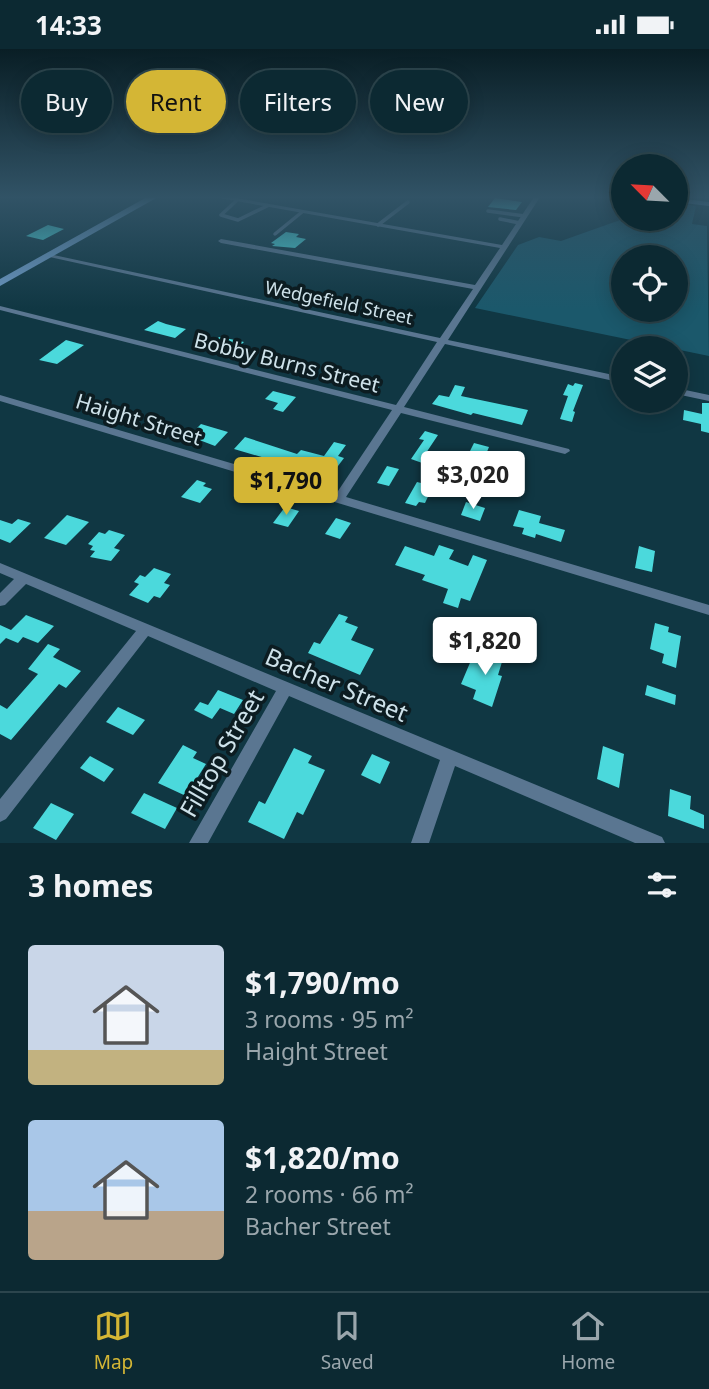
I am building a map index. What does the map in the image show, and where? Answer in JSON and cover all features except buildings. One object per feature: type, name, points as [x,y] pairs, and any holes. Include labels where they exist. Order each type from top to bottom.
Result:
[{"type":"street","points":[[0,283],[88,234]]},
{"type":"street","points":[[429,234],[504,247]]},
{"type":"street","points":[[339,499],[513,234]]},
{"type":"street","points":[[221,241],[478,288]]},
{"type":"street","name":"Wedgefield Street","points":[[49,256],[611,377]]},
{"type":"street","name":"Bobby Burns Street","points":[[0,308],[565,451]]},
{"type":"street","points":[[688,394],[709,398]]},
{"type":"street","name":"Haight Street","points":[[0,398],[709,610]]},
{"type":"street","name":"Bacher Street","points":[[0,568],[649,842]]},
{"type":"street","points":[[0,601],[24,578]]},
{"type":"street","points":[[0,813],[146,629]]},
{"type":"street","name":"Filltop Street","points":[[198,843],[286,688]]},
{"type":"street","points":[[420,843],[450,756]]},
{"type":"shaded area","points":[[581,234],[707,234],[709,356],[688,352],[688,336],[612,336],[475,308],[518,245],[539,237],[561,241]]}]
